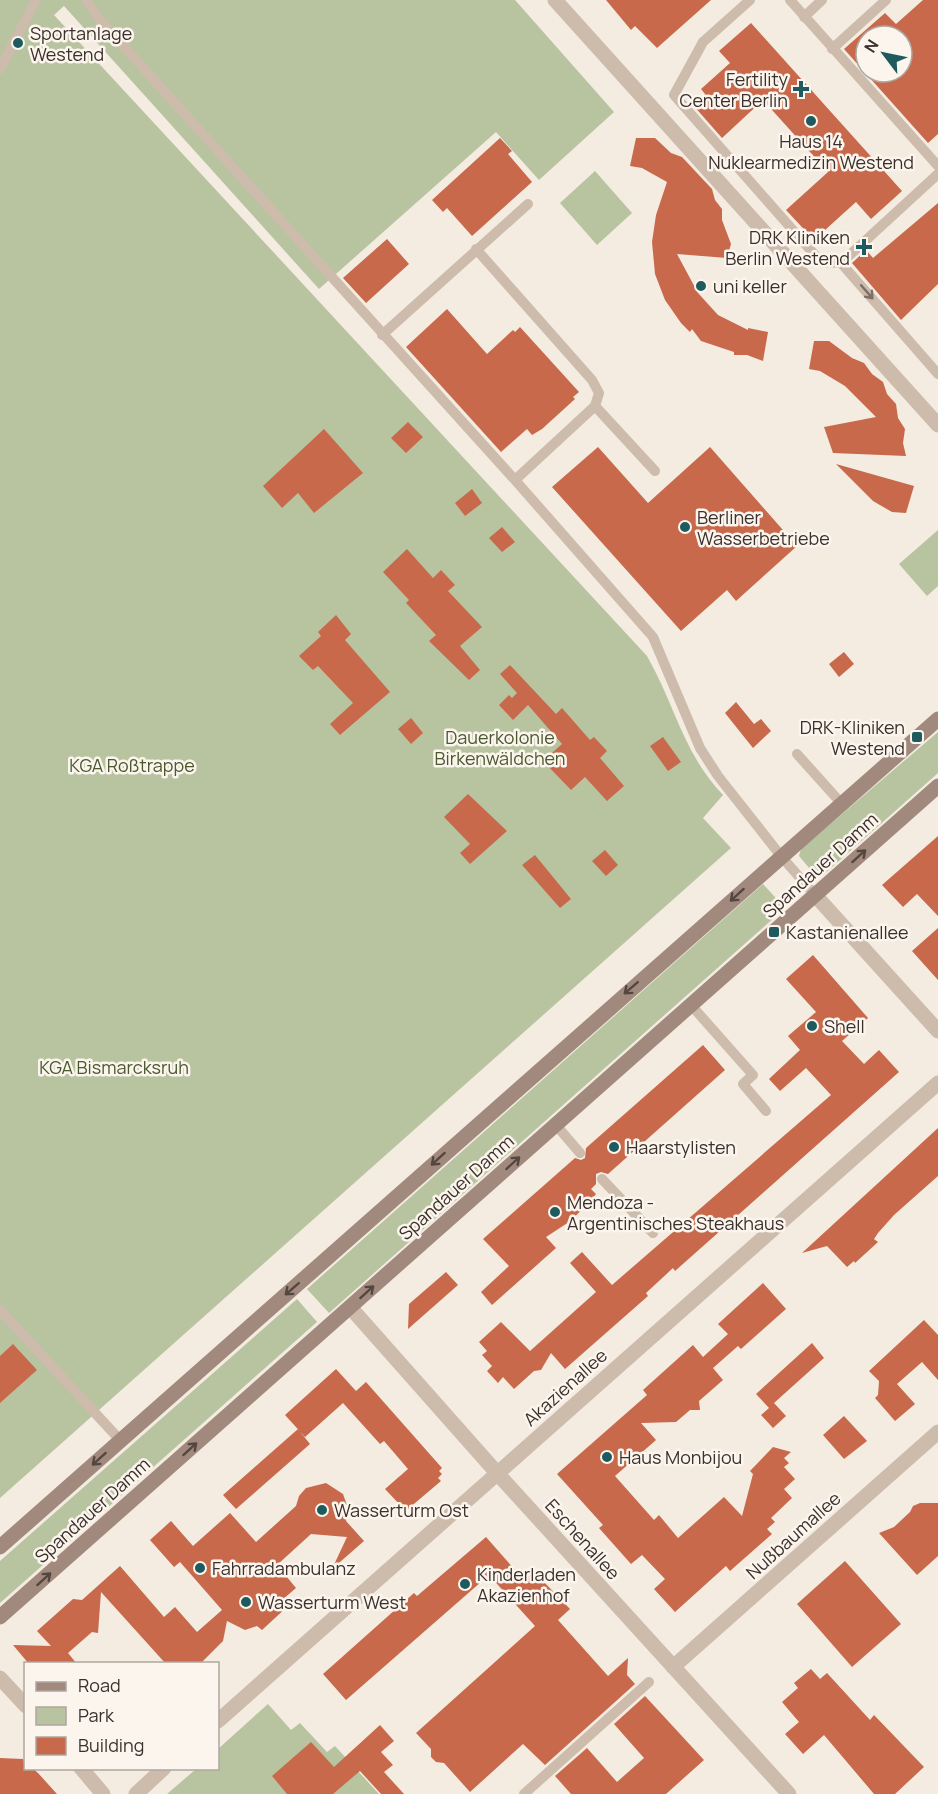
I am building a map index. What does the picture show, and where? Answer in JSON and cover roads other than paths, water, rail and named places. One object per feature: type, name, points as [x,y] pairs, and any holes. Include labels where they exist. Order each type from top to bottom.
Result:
[{"type":"main road","name":"Spandauer Damm","points":[[0,1547],[938,719]]},
{"type":"main road","name":"Spandauer Damm","points":[[0,1617],[938,786]]},
{"type":"street","points":[[555,0],[938,425]]},
{"type":"street","points":[[815,895],[938,1031]]},
{"type":"street","name":"Akazienallee","points":[[219,1720],[938,1083]]},
{"type":"street","name":"Eschenallee","points":[[350,1307],[497,1473],[789,1794]]},
{"type":"street","name":"Nußbaumallee","points":[[673,1667],[938,1432]]},
{"type":"street","points":[[0,1678],[24,1704]]},
{"type":"street","points":[[83,1770],[104,1794]]},
{"type":"street","points":[[136,1794],[162,1770]]},
{"type":"lane","points":[[0,69],[36,0]]},
{"type":"lane","points":[[86,0],[100,20],[515,480],[653,637],[700,748],[718,776],[815,895]]},
{"type":"lane","points":[[750,0],[703,42],[674,95],[821,262],[841,263],[938,174]]},
{"type":"lane","points":[[790,0],[832,50],[938,166]]},
{"type":"lane","points":[[804,17],[822,0]]},
{"type":"lane","points":[[832,50],[886,0]]},
{"type":"lane","points":[[382,335],[528,204]]},
{"type":"lane","points":[[476,249],[592,380],[599,393],[595,406],[515,480]]},
{"type":"lane","points":[[841,263],[938,374]]},
{"type":"lane","points":[[595,406],[655,471]]},
{"type":"lane","points":[[797,754],[841,803]]},
{"type":"lane","points":[[691,1005],[753,1074],[743,1084],[766,1111]]},
{"type":"lane","points":[[556,1125],[580,1153]]},
{"type":"lane","points":[[602,1179],[653,1233]]},
{"type":"lane","points":[[0,1310],[120,1440]]},
{"type":"lane","points":[[524,1794],[648,1682]]},
{"type":"place","name":"Sportanlage Westend","points":[[18,43]]},
{"type":"place","name":"Fertility Center Berlin","points":[[801,89]]},
{"type":"place","name":"Haus 14 Nuklearmedizin Westend","points":[[811,121]]},
{"type":"place","name":"DRK Kliniken Berlin Westend","points":[[864,247]]},
{"type":"place","name":"uni keller","points":[[701,286]]},
{"type":"place","name":"Berliner Wasserbetriebe","points":[[685,527]]},
{"type":"place","name":"DRK-Kliniken Westend","points":[[917,737]]},
{"type":"place","name":"Kastanienallee","points":[[774,932]]},
{"type":"place","name":"Shell","points":[[812,1026]]},
{"type":"place","name":"Haarstylisten","points":[[614,1147]]},
{"type":"place","name":"Mendoza - Argentinisches Steakhaus","points":[[555,1212]]},
{"type":"place","name":"Haus Monbijou","points":[[607,1457]]},
{"type":"place","name":"Wasserturm Ost","points":[[322,1510]]},
{"type":"place","name":"Fahrradambulanz","points":[[200,1568]]},
{"type":"place","name":"Kinderladen Akazienhof","points":[[465,1584]]},
{"type":"place","name":"Wasserturm West","points":[[246,1602]]},
{"type":"park label","name":"Dauerkolonie Birkenwäldchen","points":[[500,747]]},
{"type":"park label","name":"KGA Roßtrappe","points":[[132,765]]},
{"type":"park label","name":"KGA Bismarcksruh","points":[[114,1067]]}]
